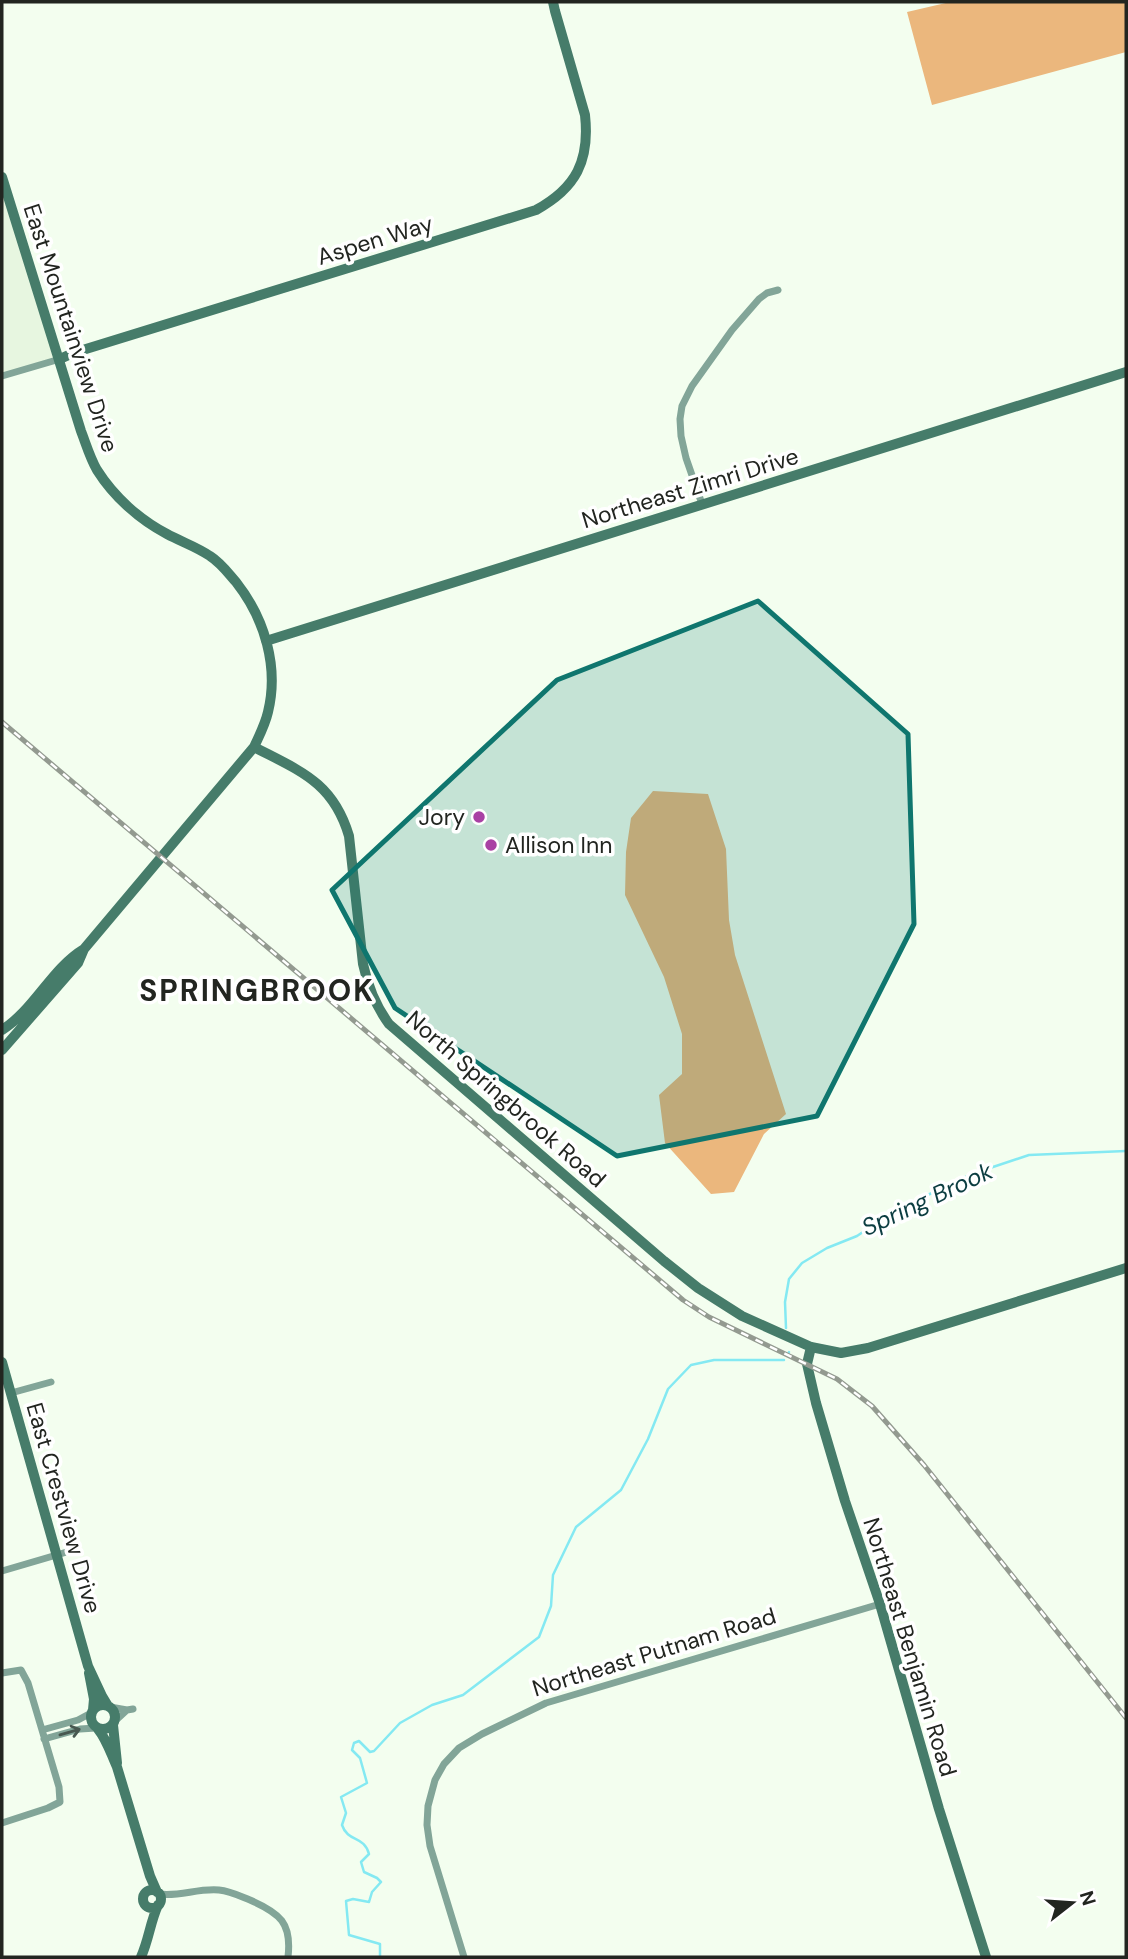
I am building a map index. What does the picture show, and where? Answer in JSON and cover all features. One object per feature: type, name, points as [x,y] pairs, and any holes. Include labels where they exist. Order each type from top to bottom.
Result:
[{"type":"street","name":"Aspen Way","points":[[2,376],[536,210],[552,201],[565,189],[581,166],[586,151],[587,133],[585,115],[553,2]]},
{"type":"street","name":"East Mountainview Drive","points":[[2,177],[89,453],[103,478],[126,505],[140,516],[168,535],[211,556],[224,567],[253,606],[270,656],[271,693],[268,713],[254,747]]},
{"type":"street","points":[[702,504],[681,436],[682,406],[692,386],[732,330],[759,299],[778,290]]},
{"type":"street","name":"Northeast Zimri Drive","points":[[266,640],[1126,372]]},
{"type":"street","points":[[2,1030],[24,1013],[72,957],[84,949],[254,747]]},
{"type":"street","name":"North Springbrook Road","points":[[254,747],[318,783],[343,818],[349,836],[366,980],[374,1002],[389,1024],[664,1262],[742,1316],[811,1347],[841,1353],[868,1348],[1126,1268]]},
{"type":"street","points":[[2,1050],[78,963],[84,949]]},
{"type":"street","name":"Northeast Benjamin Road","points":[[811,1347],[807,1364],[816,1403],[845,1501],[880,1604],[939,1809],[986,1957]]},
{"type":"street","name":"East Crestview Drive","points":[[2,1362],[88,1666],[94,1699],[92,1712]]},
{"type":"street","points":[[11,1393],[51,1382]]},
{"type":"street","points":[[2,1571],[77,1549]]},
{"type":"street","name":"Northeast Putnam Road","points":[[464,1957],[430,1846],[427,1825],[428,1806],[435,1780],[444,1763],[459,1748],[546,1703],[880,1604]]},
{"type":"street","name":"East Crestview Drive","points":[[88,1666],[109,1707]]},
{"type":"street","points":[[2,1673],[21,1670],[28,1683],[59,1787],[60,1802],[2,1823]]},
{"type":"street","points":[[42,1730],[85,1717],[99,1705],[130,1710],[106,1729],[80,1729],[44,1740]]},
{"type":"street","points":[[109,1707],[115,1714],[117,1767]]},
{"type":"street","points":[[92,1712],[91,1721],[105,1738],[117,1767],[156,1897],[141,1957]]},
{"type":"street","points":[[150,1922],[143,1899],[219,1890],[232,1892],[269,1908],[278,1915],[285,1924],[288,1957]]},
{"type":"highlighted area","points":[[758,601],[908,734],[914,924],[817,1116],[617,1156],[395,1008],[332,890],[557,680]]},
{"type":"shaded area","points":[[950,2],[1126,2],[1126,52],[932,105],[907,12]]},
{"type":"shaded area","points":[[2,172],[60,359],[2,377]]},
{"type":"shaded area","points":[[653,791],[708,794],[726,849],[729,920],[735,955],[786,1114],[764,1134],[734,1192],[711,1194],[665,1143],[659,1095],[682,1074],[682,1034],[664,977],[625,895],[626,852],[631,818]]},
{"type":"waterway","name":"Spring Brook","points":[[786,1328],[785,1302],[789,1279],[802,1263],[827,1248],[857,1236],[894,1211],[972,1174],[1029,1155],[1126,1151]]},
{"type":"waterway","name":"Spring Brook","points":[[380,1957],[380,1944],[349,1935],[346,1901],[353,1899],[369,1902],[372,1892],[381,1882],[364,1872],[361,1862],[369,1854],[367,1848],[348,1834],[342,1825],[346,1813],[341,1797],[367,1783],[360,1758],[352,1750],[354,1743],[359,1741],[370,1752],[374,1751],[400,1723],[432,1705],[463,1695],[539,1637],[551,1606],[553,1575],[576,1527],[621,1490],[648,1439],[668,1389],[691,1365],[714,1360],[784,1360]]},
{"type":"railway","points":[[2,722],[683,1300],[709,1317],[837,1379],[872,1406],[924,1465],[1126,1718]]},
{"type":"place","name":"Jory","points":[[479,817]]},
{"type":"place","name":"Allison Inn","points":[[491,845]]},
{"type":"district","name":"SPRINGBROOK","points":[[257,990]]}]
